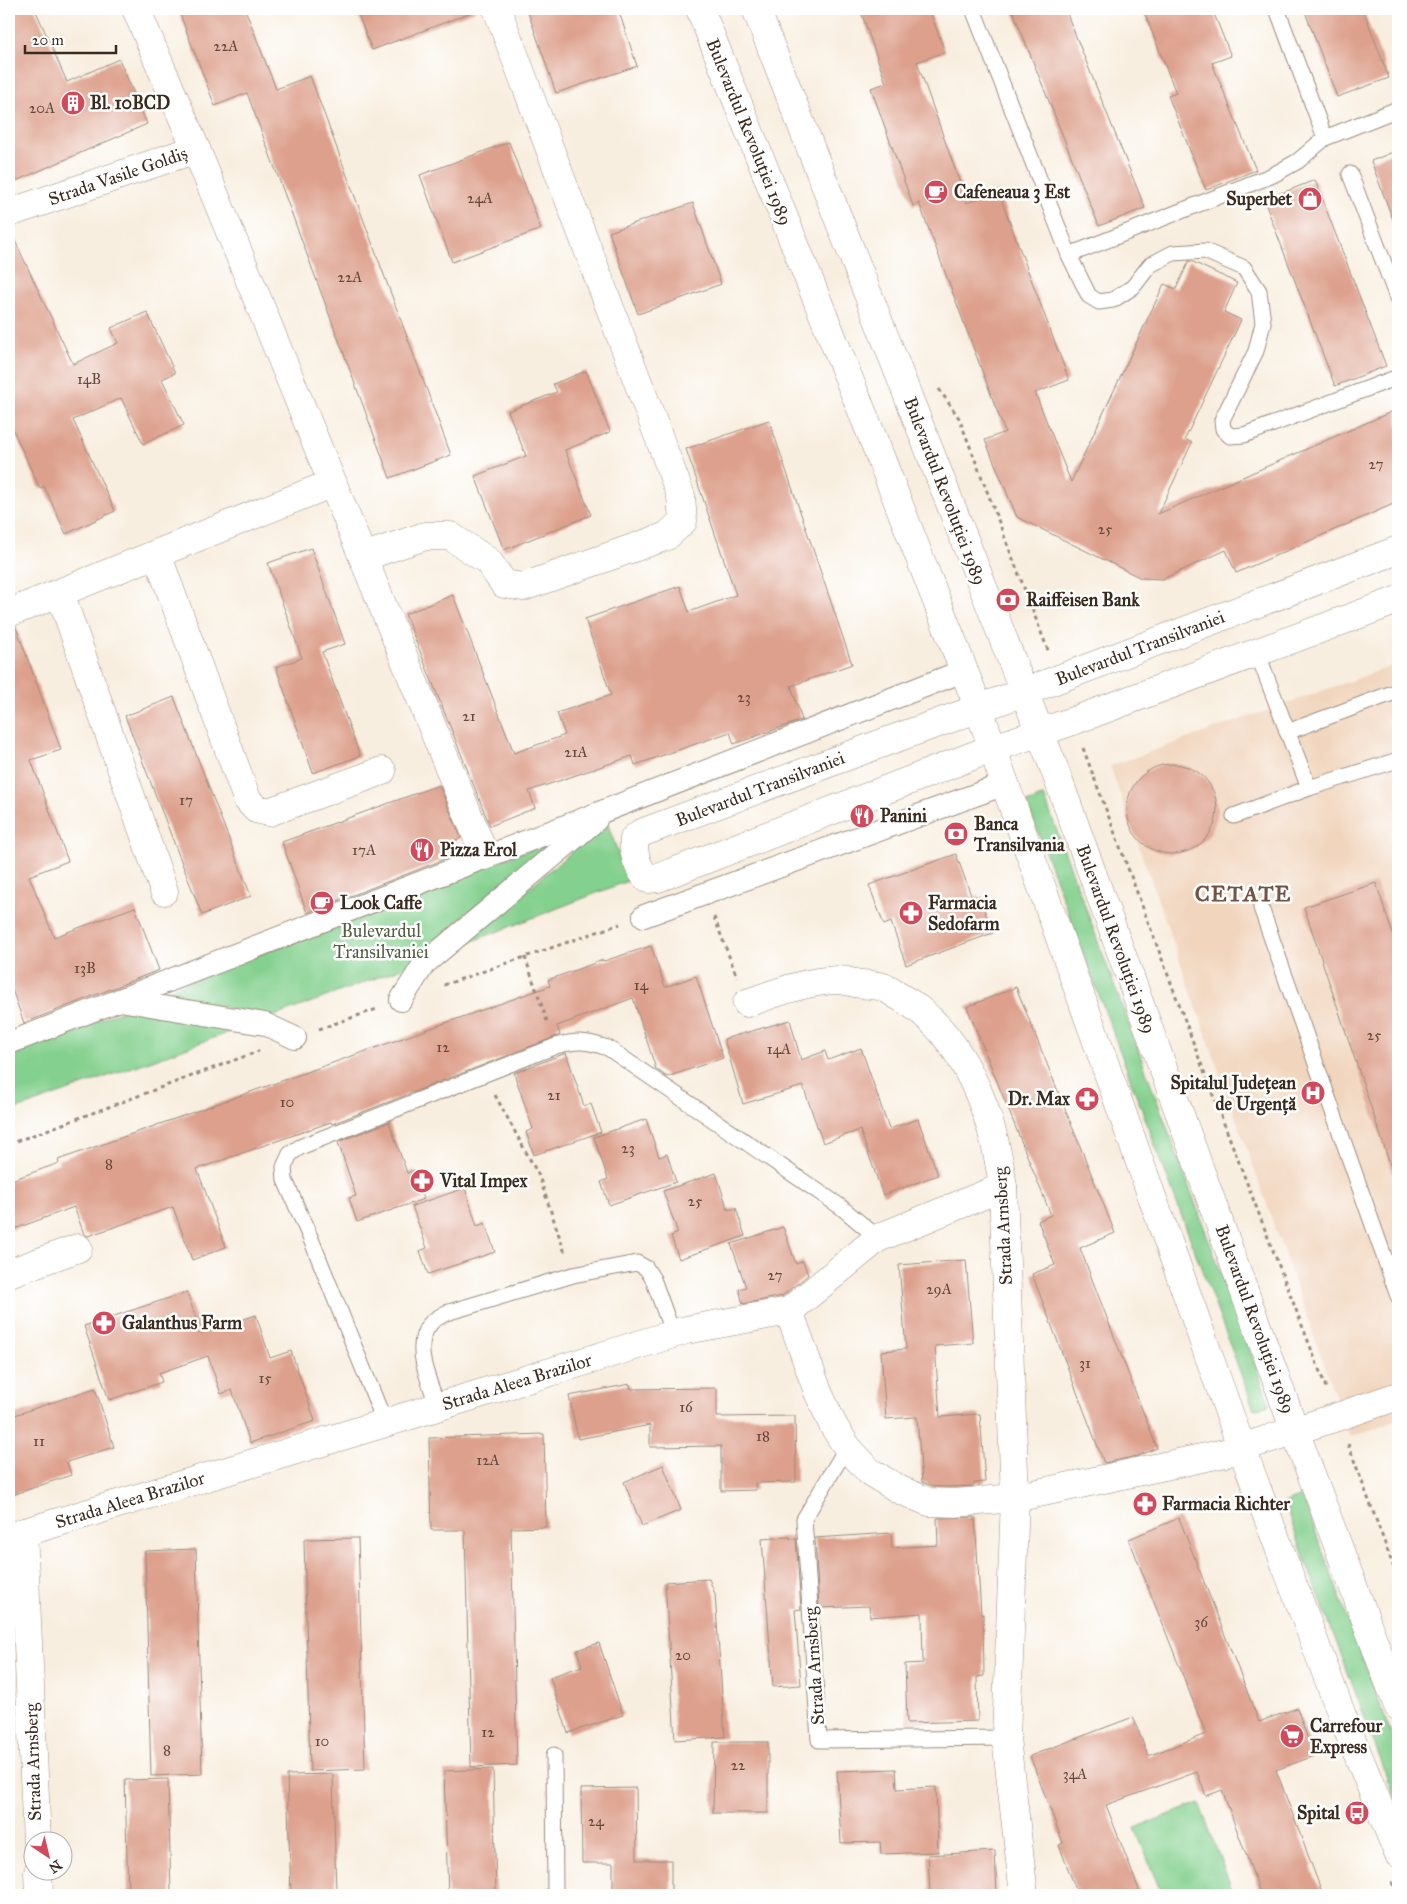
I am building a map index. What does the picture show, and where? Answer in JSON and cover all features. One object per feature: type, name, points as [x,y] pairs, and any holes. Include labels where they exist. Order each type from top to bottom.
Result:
[{"type":"street","name":"Strada Vasile Goldiș","points":[[9,213],[196,149],[136,9]]},
{"type":"street","points":[[363,557],[425,536],[450,536],[488,561],[504,584],[524,587],[667,536],[683,521],[681,496],[497,9]]},
{"type":"street","name":"Bulevardul Revoluției 1989","points":[[700,9],[878,451],[979,709],[1242,1449],[1343,1718],[1398,1853]]},
{"type":"street","name":"Bulevardul Revoluției 1989","points":[[756,9],[1040,732],[1398,1706]]},
{"type":"street","points":[[196,149],[486,856]]},
{"type":"street","points":[[9,613],[333,483]]},
{"type":"street","name":"Bulevardul Transilvaniei","points":[[1398,550],[979,709],[888,740],[641,833],[634,839],[633,850],[642,873],[648,879],[658,878],[993,749],[1398,600]]},
{"type":"street","points":[[157,554],[246,799],[256,809],[269,812],[382,771]]},
{"type":"street","points":[[60,593],[164,891]]},
{"type":"street","name":"Bulevardul Transilvaniei","points":[[9,1043],[610,807],[963,671]]},
{"type":"street","points":[[644,916],[705,892],[1006,785]]},
{"type":"street","name":"Bulevardul Transilvaniei","points":[[401,1000],[424,964],[610,807]]},
{"type":"street","name":"Strada Arnsberg","points":[[746,1003],[796,986],[839,980],[883,987],[913,1004],[938,1026],[955,1047],[975,1086],[999,1159],[1003,1187],[1015,1498],[1006,1738],[1024,1895]]},
{"type":"street","points":[[119,1000],[265,1024],[295,1038]]},
{"type":"street","name":"Strada Aleea Brazilor","points":[[16,1534],[686,1330],[789,1311],[878,1238],[1003,1187]]},
{"type":"street","points":[[9,1273],[78,1248]]},
{"type":"street","points":[[789,1311],[818,1392],[833,1425],[847,1447],[870,1472],[900,1490],[929,1502],[955,1503],[1015,1498],[1242,1449],[1398,1396]]},
{"type":"street","name":"Strada Arnsberg","points":[[16,1534],[35,1832]]},
{"type":"street","points":[[38,1882],[39,1895]]},
{"type":"lane","points":[[973,9],[1069,255],[1089,296],[1099,302],[1114,300],[1133,287],[1150,265],[1173,253],[1205,251],[1225,258],[1244,268],[1259,291],[1263,323],[1256,351],[1222,420],[1223,429],[1230,436],[1244,435],[1398,378]]},
{"type":"lane","points":[[1277,9],[1325,138]]},
{"type":"lane","points":[[1069,255],[1273,175],[1298,161],[1325,138],[1398,109]]},
{"type":"lane","points":[[1350,174],[1398,300]]},
{"type":"lane","points":[[1257,652],[1309,788]]},
{"type":"lane","points":[[1287,732],[1398,691]]},
{"type":"lane","points":[[1234,816],[1309,788],[1398,760]]},
{"type":"lane","points":[[1261,908],[1398,1296]]},
{"type":"lane","points":[[385,1423],[313,1244],[285,1180],[284,1167],[290,1154],[300,1147],[556,1046],[574,1041],[586,1041],[608,1048],[841,1207],[878,1238]]},
{"type":"lane","points":[[438,1407],[422,1356],[422,1336],[431,1322],[446,1313],[572,1275],[637,1263],[646,1268],[653,1279],[673,1334]]},
{"type":"lane","name":"Strada Arnsberg","points":[[847,1447],[804,1519],[819,1740],[1006,1738]]},
{"type":"lane","points":[[554,1755],[555,1895]]},
{"type":"path","points":[[705,892],[746,1003]]},
{"type":"path","points":[[556,1046],[525,957],[644,916]]},
{"type":"path","points":[[484,1075],[539,1176],[572,1275]]},
{"type":"shaded area","name":"Spitalul Județean de Urgență","points":[[1398,664],[1398,1420],[1350,1437],[1110,766]]},
{"type":"green space","points":[[1044,796],[1270,1405],[1254,1409],[1027,803]]},
{"type":"green space","name":"Bulevardul Transilvaniei","points":[[607,822],[628,881],[460,946]]},
{"type":"green space","name":"Bulevardul Transilvaniei","points":[[554,840],[403,968],[272,1017],[157,994]]},
{"type":"green space","points":[[126,1009],[238,1029],[9,1112],[9,1056],[12,1053]]},
{"type":"green space","points":[[1302,1496],[1398,1752],[1398,1806],[1284,1503]]},
{"type":"green space","points":[[1199,1803],[1234,1895],[1162,1895],[1135,1828]]},
{"type":"building","name":"Bl. 10BCD","points":[[9,9],[35,9],[67,82],[119,59],[147,124],[9,184]]},
{"type":"building","points":[[178,9],[245,9],[276,89],[310,76],[451,455],[390,478],[247,93],[215,106]]},
{"type":"building","points":[[356,9],[475,9],[475,11],[372,50]]},
{"type":"building","points":[[527,9],[618,9],[637,66],[556,93]]},
{"type":"building","points":[[860,9],[929,9],[945,52],[917,62],[967,203],[998,191],[1069,380],[1035,393],[1071,482],[1164,284],[1176,289],[1189,261],[1191,261],[1237,283],[1224,312],[1241,320],[1185,439],[1192,443],[1158,514],[1398,409],[1398,502],[1236,573],[1226,550],[1163,579],[1141,578],[1017,517],[985,440],[1005,432],[919,203],[913,206],[871,88],[886,83]]},
{"type":"building","points":[[1012,9],[1065,9],[1145,208],[1099,226]]},
{"type":"building","points":[[1143,9],[1212,9],[1231,56],[1212,63],[1256,170],[1206,190],[1168,96],[1176,93]]},
{"type":"building","points":[[1304,9],[1363,9],[1389,78],[1337,97]]},
{"type":"building","points":[[509,142],[541,229],[452,262],[420,175]]},
{"type":"building","points":[[1398,150],[1398,227],[1396,228],[1371,161]]},
{"type":"building","points":[[1315,180],[1386,366],[1335,386],[1264,200]]},
{"type":"building","points":[[693,203],[721,284],[638,314],[609,232]]},
{"type":"building","points":[[9,228],[73,364],[118,343],[111,328],[147,312],[175,373],[162,379],[184,425],[143,444],[121,398],[73,420],[115,511],[66,534],[44,486],[40,489],[9,421]]},
{"type":"building","points":[[586,371],[610,432],[565,450],[591,515],[504,550],[475,476],[526,456],[508,411],[557,392],[553,384]]},
{"type":"building","points":[[769,420],[852,664],[791,686],[802,720],[734,744],[730,732],[635,765],[632,756],[529,791],[535,808],[490,826],[405,614],[453,595],[514,753],[565,735],[557,713],[611,695],[585,619],[680,586],[689,612],[736,595],[686,449]]},
{"type":"building","points":[[311,548],[345,644],[322,652],[360,756],[313,773],[276,667],[302,658],[268,563]]},
{"type":"building","points":[[16,627],[61,750],[31,760],[68,861],[29,876],[54,937],[135,907],[159,970],[24,1023],[9,981],[9,628]]},
{"type":"building","points":[[174,697],[251,896],[202,915],[125,716]]},
{"type":"building","points":[[1172,764],[1189,768],[1204,777],[1213,792],[1217,809],[1213,826],[1204,841],[1189,850],[1172,854],[1155,850],[1140,841],[1131,826],[1127,809],[1131,792],[1140,777],[1155,768]]},
{"type":"building","points":[[439,785],[461,838],[453,841],[458,854],[307,913],[282,842]]},
{"type":"building","points":[[956,854],[972,898],[979,896],[993,933],[906,965],[891,922],[884,925],[869,885]]},
{"type":"building","points":[[1376,883],[1398,950],[1398,1175],[1394,1176],[1304,907]]},
{"type":"building","points":[[651,946],[665,987],[696,976],[723,1058],[667,1077],[656,1069],[633,998],[557,1026],[560,1035],[332,1124],[331,1122],[197,1169],[226,1247],[192,1260],[173,1207],[88,1236],[84,1234],[74,1207],[9,1231],[9,1181],[59,1163],[58,1160],[550,986],[548,980],[603,960]]},
{"type":"building","points":[[1016,987],[1115,1233],[1080,1248],[1157,1448],[1138,1456],[1104,1463],[1032,1274],[1055,1265],[1038,1221],[1051,1215],[967,1007]]},
{"type":"building","points":[[790,1020],[801,1060],[825,1051],[828,1060],[861,1048],[889,1129],[918,1119],[938,1175],[883,1195],[860,1130],[823,1143],[803,1086],[743,1104],[724,1039]]},
{"type":"building","points":[[566,1053],[584,1106],[591,1104],[601,1132],[534,1155],[526,1132],[533,1129],[514,1073]]},
{"type":"building","points":[[646,1119],[659,1157],[667,1154],[676,1182],[609,1205],[601,1182],[608,1179],[594,1137]]},
{"type":"building","points":[[389,1122],[407,1173],[414,1170],[424,1199],[357,1222],[349,1198],[356,1196],[338,1142]]},
{"type":"building","points":[[716,1173],[728,1210],[736,1208],[745,1236],[679,1259],[671,1236],[678,1233],[663,1191]]},
{"type":"building","points":[[465,1188],[477,1226],[485,1223],[495,1252],[428,1274],[420,1251],[427,1248],[412,1206]]},
{"type":"building","points":[[783,1227],[796,1264],[803,1261],[808,1275],[782,1296],[743,1304],[739,1289],[746,1287],[731,1244]]},
{"type":"building","points":[[966,1260],[973,1343],[935,1346],[940,1417],[980,1414],[985,1482],[974,1483],[974,1486],[936,1487],[922,1482],[917,1417],[886,1419],[881,1351],[906,1349],[899,1265]]},
{"type":"building","points":[[187,1292],[201,1333],[256,1315],[270,1358],[291,1351],[315,1421],[250,1443],[232,1390],[221,1394],[208,1356],[159,1373],[162,1382],[109,1400],[84,1326]]},
{"type":"building","points":[[630,1384],[631,1389],[717,1388],[717,1417],[795,1416],[796,1482],[755,1483],[756,1490],[721,1491],[721,1446],[650,1447],[650,1425],[578,1439],[569,1396]]},
{"type":"building","points":[[95,1388],[114,1447],[67,1462],[71,1475],[9,1496],[9,1417]]},
{"type":"building","points":[[544,1434],[546,1527],[511,1528],[517,1765],[471,1767],[465,1530],[431,1530],[429,1438]]},
{"type":"building","points":[[663,1465],[681,1510],[642,1526],[624,1482]]},
{"type":"building","points":[[975,1517],[981,1615],[983,1614],[984,1676],[977,1677],[978,1721],[907,1723],[905,1664],[923,1663],[922,1613],[870,1617],[869,1606],[819,1608],[815,1538],[891,1533],[892,1548],[938,1545],[937,1518]]},
{"type":"building","points":[[1179,1518],[1259,1722],[1297,1708],[1314,1756],[1276,1770],[1323,1895],[1261,1895],[1222,1790],[1206,1796],[1197,1772],[1106,1805],[1141,1895],[1078,1895],[1059,1845],[1063,1843],[1030,1756],[1133,1717],[1148,1756],[1206,1734],[1129,1539]]},
{"type":"building","points":[[790,1537],[790,1539],[796,1539],[801,1609],[795,1610],[801,1685],[773,1687],[762,1539]]},
{"type":"building","points":[[358,1538],[365,1769],[310,1771],[304,1539]]},
{"type":"building","points":[[196,1549],[202,1774],[151,1776],[145,1551]]},
{"type":"building","points":[[709,1579],[715,1594],[725,1737],[675,1740],[665,1582]]},
{"type":"building","points":[[599,1643],[623,1715],[568,1733],[550,1677],[582,1666],[577,1650]]},
{"type":"building","points":[[714,1742],[768,1742],[768,1813],[713,1813]]},
{"type":"building","points":[[493,1769],[496,1895],[448,1895],[444,1771]]},
{"type":"building","points":[[896,1769],[897,1789],[936,1787],[938,1852],[881,1854],[880,1842],[841,1843],[837,1771]]},
{"type":"building","points":[[333,1774],[336,1895],[291,1895],[287,1775]]},
{"type":"building","points":[[168,1779],[171,1895],[128,1895],[125,1780]]},
{"type":"building","points":[[636,1788],[637,1860],[671,1860],[671,1895],[613,1895],[613,1863],[582,1863],[581,1789]]},
{"type":"building","points":[[995,1851],[997,1895],[930,1895],[928,1855]]},
{"type":"place","name":"Bl. 10BCD","points":[[73,103]]},
{"type":"place","name":"Cafeneaua 3 Est","points":[[936,192]]},
{"type":"place","name":"Superbet","points":[[1310,199]]},
{"type":"place","name":"Raiffeisen Bank","points":[[1008,600]]},
{"type":"place","name":"Panini","points":[[862,816]]},
{"type":"place","name":"Banca Transilvania","points":[[956,834]]},
{"type":"place","name":"Pizza Erol","points":[[422,850]]},
{"type":"place","name":"Look Caffe","points":[[322,903]]},
{"type":"place","name":"Farmacia Sedofarm","points":[[911,913]]},
{"type":"place","name":"Spitalul Județean de Urgență","points":[[1313,1093]]},
{"type":"place","name":"Dr. Max","points":[[1087,1099]]},
{"type":"place","name":"Vital Impex","points":[[422,1181]]},
{"type":"place","name":"Galanthus Farm","points":[[104,1323]]},
{"type":"place","name":"Farmacia Richter","points":[[1145,1504]]},
{"type":"place","name":"Carrefour Express","points":[[1292,1736]]},
{"type":"place","name":"Spital","points":[[1357,1813]]},
{"type":"district","name":"CETATE","points":[[1243,893]]}]
